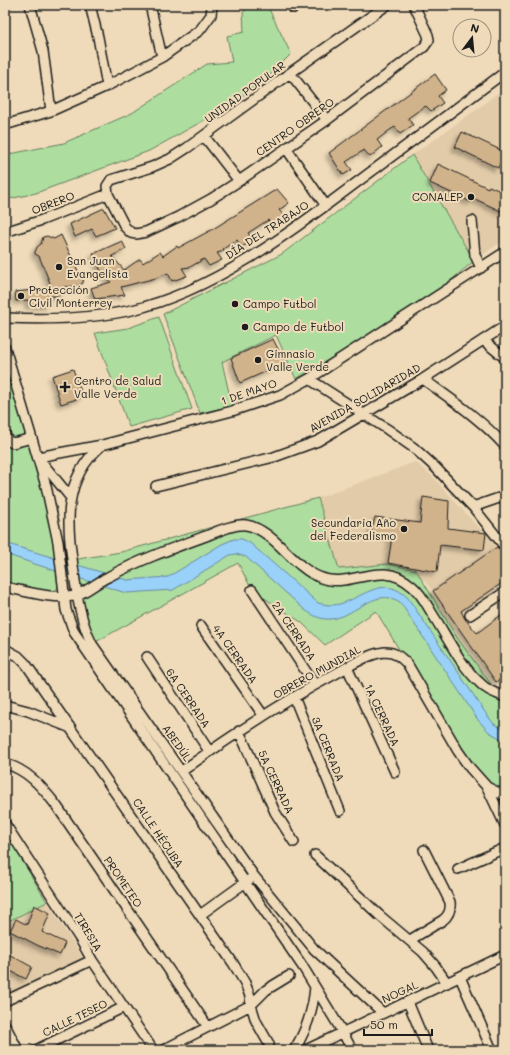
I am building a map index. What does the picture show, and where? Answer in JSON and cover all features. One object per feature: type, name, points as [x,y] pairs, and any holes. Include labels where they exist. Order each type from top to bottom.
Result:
[{"type":"street","points":[[30,5],[43,51],[48,77],[51,111]]},
{"type":"street","points":[[90,5],[98,37],[107,86]]},
{"type":"street","points":[[150,5],[162,57]]},
{"type":"street","points":[[5,125],[51,111],[107,86],[162,57],[200,30],[211,15],[212,5]]},
{"type":"street","name":"UNIDAD POPULAR","points":[[108,194],[108,182],[114,178],[152,167],[170,159],[387,5]]},
{"type":"street","name":"CENTRO OBRERO","points":[[108,194],[125,227],[131,233],[141,234],[178,217],[211,199],[327,120],[424,47],[428,40],[427,30],[414,5]]},
{"type":"street","name":"DÍA DEL TRABAJO","points":[[5,318],[36,320],[100,316],[132,310],[161,301],[192,288],[222,273],[282,237],[326,206],[505,72]]},
{"type":"street","points":[[290,73],[327,120]]},
{"type":"street","points":[[204,136],[238,181]]},
{"type":"street","points":[[286,148],[326,206]]},
{"type":"street","name":"OBRERO","points":[[5,232],[42,220],[108,194]]},
{"type":"street","points":[[472,221],[475,255],[481,268]]},
{"type":"street","name":"1 DE MAYO","points":[[38,457],[102,445],[184,424],[246,407],[280,395],[309,379],[505,252]]},
{"type":"street","name":"AVENIDA SOLIDARIDAD","points":[[156,486],[247,464],[295,450],[318,440],[423,379],[505,326]]},
{"type":"street","points":[[483,340],[505,358]]},
{"type":"street","name":"ABEDÚL","points":[[5,348],[9,375],[32,438],[46,486],[58,542],[66,610],[74,632],[316,986],[352,1050]]},
{"type":"street","points":[[309,379],[414,448],[474,507],[505,547]]},
{"type":"street","points":[[423,379],[480,420],[505,446]]},
{"type":"street","points":[[5,434],[8,441],[13,443],[32,438]]},
{"type":"street","name":"ABEDÚL","points":[[102,445],[90,456],[82,468],[74,486],[69,510],[69,539],[77,595],[86,632],[92,644],[254,876],[314,949],[383,1013]]},
{"type":"street","points":[[38,457],[71,498]]},
{"type":"street","points":[[474,507],[499,498],[505,499]]},
{"type":"street","points":[[5,587],[36,593],[64,596],[77,595],[107,577],[130,566],[197,539],[245,524],[255,527],[266,534],[306,570],[319,577],[332,581],[347,580],[386,573],[398,576],[412,586],[425,601],[467,668],[479,682],[489,690],[505,697]]},
{"type":"street","name":"2A CERRADA","points":[[252,590],[315,685]]},
{"type":"street","points":[[470,615],[505,592]]},
{"type":"street","name":"4A CERRADA","points":[[201,626],[264,715]]},
{"type":"street","name":"CALLE HÉCUBA","points":[[5,649],[18,656],[26,664],[233,963],[245,983],[256,1021],[268,1044]]},
{"type":"street","name":"OBRERO MUNDIAL","points":[[182,771],[239,731],[294,697],[347,667],[376,654],[386,652],[394,653],[408,664],[458,751],[470,768],[487,787],[505,796]]},
{"type":"street","name":"6A CERRADA","points":[[146,657],[209,752]]},
{"type":"street","name":"1A CERRADA","points":[[347,667],[396,772]]},
{"type":"street","name":"3A CERRADA","points":[[294,697],[340,811]]},
{"type":"street","points":[[5,705],[28,711],[71,728]]},
{"type":"street","name":"5A CERRADA","points":[[239,731],[275,812],[294,842]]},
{"type":"street","name":"PROMETEO","points":[[5,764],[22,771],[34,780],[56,805],[208,1027]]},
{"type":"street","points":[[487,787],[505,825]]},
{"type":"street","name":"TIRESIA","points":[[5,824],[92,960],[154,1050]]},
{"type":"street","points":[[458,869],[505,848]]},
{"type":"street","points":[[410,940],[443,920],[450,911],[450,902],[424,850]]},
{"type":"street","points":[[315,855],[379,915],[410,940],[430,960],[447,983]]},
{"type":"street","points":[[200,915],[254,876]]},
{"type":"street","name":"NOGAL","points":[[306,1050],[505,955]]},
{"type":"street","points":[[5,1001],[92,960]]},
{"type":"street","points":[[163,1050],[251,1005],[266,990],[289,976]]},
{"type":"street","points":[[460,977],[492,1050]]},
{"type":"street","points":[[294,1050],[305,1033],[310,1017],[316,986]]},
{"type":"street","points":[[408,1002],[428,1050]]},
{"type":"street","name":"CALLE TESEO","points":[[36,1050],[124,1007]]},
{"type":"street","points":[[5,1025],[18,1050]]},
{"type":"shaded area","name":"CONALEP","points":[[505,84],[505,239],[474,261],[412,155],[476,110],[499,92]]},
{"type":"shaded area","name":"Secundaria Año del Federalismo","points":[[415,462],[433,477],[476,525],[487,533],[498,546],[433,591],[416,570],[387,564],[339,569],[318,498]]},
{"type":"shaded area","points":[[47,902],[83,958],[10,993],[5,985],[5,923]]},
{"type":"green space","points":[[254,5],[267,5],[291,54],[268,77],[226,108],[149,151],[36,193],[5,200],[5,155],[64,143],[132,113],[207,64],[232,62],[227,36],[244,32],[243,12]]},
{"type":"green space","points":[[412,155],[474,261],[420,306],[296,379],[276,335],[222,362],[232,406],[200,413],[163,314],[282,254]]},
{"type":"green space","points":[[159,317],[192,409],[129,427],[95,333],[128,328]]},
{"type":"green space","points":[[5,348],[38,457],[62,571],[58,587],[52,596],[5,587]]},
{"type":"green space","points":[[318,498],[339,569],[387,564],[416,570],[458,639],[499,695],[505,697],[505,796],[470,768],[376,611],[325,645],[301,622],[252,590],[238,563],[92,644],[72,560],[121,552]]},
{"type":"green space","points":[[5,832],[47,902],[5,923]]},
{"type":"water","points":[[234,539],[242,539],[250,543],[318,603],[330,605],[340,604],[383,587],[400,591],[408,598],[487,715],[494,724],[505,730],[505,741],[489,732],[478,720],[400,602],[390,598],[381,598],[344,615],[325,619],[317,617],[305,610],[246,557],[236,554],[230,555],[173,590],[126,593],[5,554],[5,543],[127,580],[168,577],[222,544]]},
{"type":"building","points":[[435,74],[446,90],[438,96],[443,103],[431,111],[426,106],[408,118],[413,125],[400,134],[395,127],[390,130],[377,140],[382,147],[370,157],[364,150],[346,162],[352,170],[343,175],[329,153]]},
{"type":"building","points":[[462,132],[505,152],[498,168],[455,147]]},
{"type":"building","points":[[438,164],[488,188],[489,186],[505,193],[505,213],[473,198],[471,202],[430,183]]},
{"type":"building","points":[[277,189],[289,203],[279,210],[285,217],[273,226],[268,220],[248,233],[253,240],[242,247],[237,240],[223,249],[224,251],[217,253],[222,260],[209,266],[204,259],[190,267],[182,268],[187,276],[172,281],[168,273],[156,278],[121,287],[125,295],[95,299],[91,288],[111,282],[101,271],[93,254],[122,241],[126,249],[112,256],[124,270],[140,259],[143,263],[160,252],[163,256],[177,246],[178,248],[213,229]]},
{"type":"building","points":[[104,208],[115,228],[96,236],[92,229],[75,237],[70,224]]},
{"type":"building","name":"San Juan Evangelista","points":[[61,235],[80,275],[84,276],[83,283],[78,286],[62,287],[64,292],[58,296],[48,296],[50,305],[29,306],[28,300],[16,301],[15,292],[52,288],[39,256],[35,254],[35,252],[37,247],[41,244],[43,237],[47,236],[54,239]]},
{"type":"building","name":"Gimnasio Valle Verde","points":[[273,339],[285,363],[240,383],[231,358]]},
{"type":"building","points":[[73,369],[83,397],[61,404],[52,376]]},
{"type":"building","points":[[423,497],[449,501],[448,528],[486,533],[484,550],[440,545],[437,572],[388,563],[392,537],[371,533],[375,517],[420,523]]},
{"type":"building","points":[[497,547],[505,556],[505,581],[461,611],[465,619],[477,633],[505,612],[505,676],[496,682],[433,591]]},
{"type":"building","points":[[34,905],[50,913],[42,932],[65,943],[60,955],[10,931],[16,919],[27,925]]},
{"type":"building","points":[[5,952],[32,967],[26,979],[5,968]]},
{"type":"place","name":"CONALEP","points":[[471,197]]},
{"type":"place","name":"San Juan Evangelista","points":[[59,267]]},
{"type":"place","name":"Protección Civil Monterrey","points":[[21,296]]},
{"type":"place","name":"Campo Futbol","points":[[235,304]]},
{"type":"place","name":"Campo de Futbol","points":[[245,327]]},
{"type":"place","name":"Gimnasio Valle Verde","points":[[258,360]]},
{"type":"place","name":"Centro de Salud Valle Verde","points":[[65,387]]},
{"type":"place","name":"Secundaria Año del Federalismo","points":[[404,529]]}]
